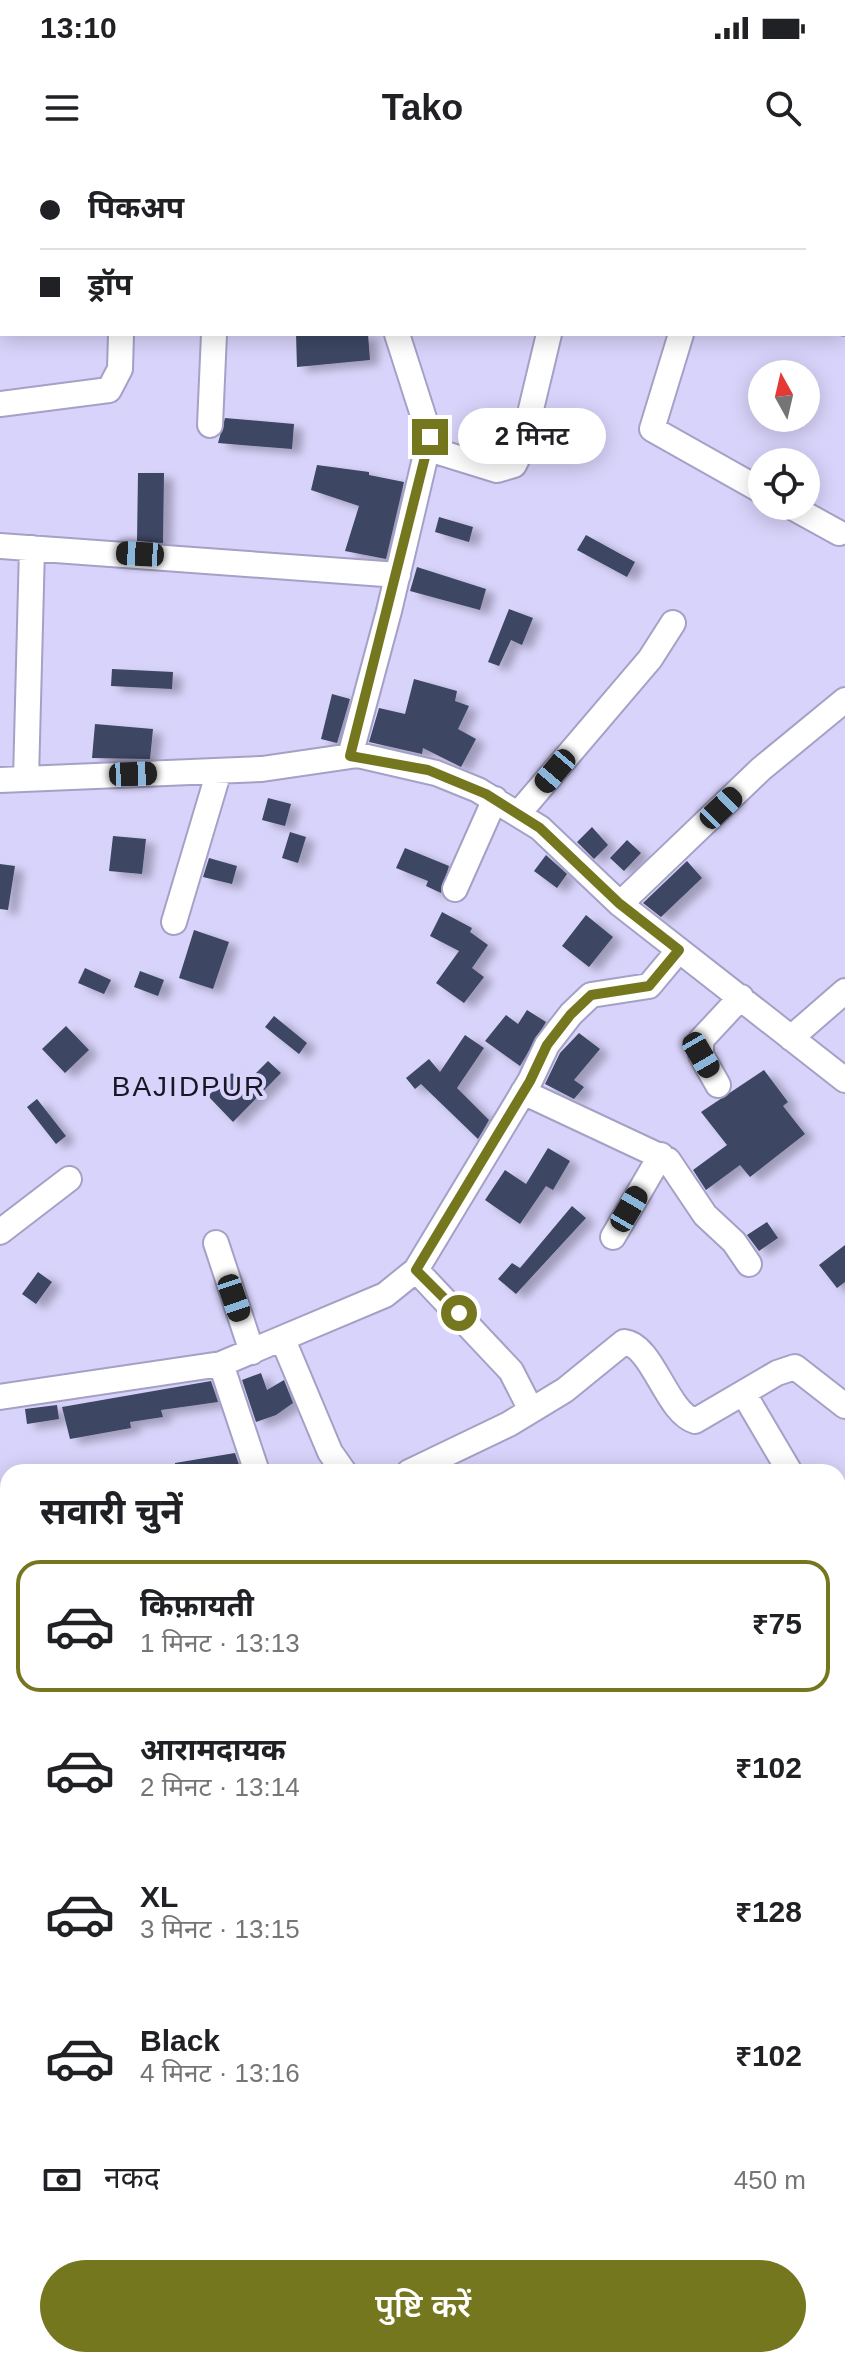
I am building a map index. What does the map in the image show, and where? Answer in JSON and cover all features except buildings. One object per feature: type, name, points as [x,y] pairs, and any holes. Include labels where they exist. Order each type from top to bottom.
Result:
[{"type":"street","points":[[0,404],[109,390],[120,369],[121,336]]},
{"type":"street","points":[[210,425],[214,336]]},
{"type":"street","points":[[350,756],[429,449],[429,427],[398,336]]},
{"type":"street","points":[[429,449],[497,470],[514,465],[521,451],[549,336]]},
{"type":"street","points":[[680,336],[652,429],[748,483]]},
{"type":"street","points":[[815,520],[839,533]]},
{"type":"street","points":[[0,546],[398,575]]},
{"type":"street","points":[[26,779],[32,548]]},
{"type":"street","points":[[518,814],[650,659],[673,623]]},
{"type":"street","points":[[620,904],[761,769],[845,700]]},
{"type":"street","points":[[0,780],[262,769],[350,756],[436,773],[495,799],[546,833],[620,904],[845,1080]]},
{"type":"street","points":[[174,922],[219,771]]},
{"type":"street","points":[[455,889],[495,799]]},
{"type":"street","points":[[0,1397],[221,1364],[385,1295],[416,1270],[523,1092],[547,1045],[585,999],[598,993],[649,986],[679,950]]},
{"type":"street","points":[[791,1038],[845,991]]},
{"type":"street","points":[[718,1085],[701,1055],[701,1040],[741,997]]},
{"type":"street","points":[[523,1092],[661,1155],[705,1215],[734,1242],[749,1264]]},
{"type":"street","points":[[613,1237],[661,1155]]},
{"type":"street","points":[[0,1232],[69,1179]]},
{"type":"street","points":[[216,1243],[252,1352]]},
{"type":"street","points":[[416,1270],[511,1371],[531,1410]]},
{"type":"street","points":[[283,1340],[330,1452],[338,1464]]},
{"type":"street","points":[[425,1464],[565,1390],[624,1342],[637,1348],[688,1419],[702,1419],[777,1373],[795,1367],[845,1406]]},
{"type":"street","points":[[221,1364],[254,1464]]},
{"type":"street","points":[[744,1394],[785,1464]]},
{"type":"district","name":"BAJIDPUR","points":[[189,1086]]},
{"type":"route","points":[[430,437],[389,611],[350,756],[366,756],[428,770],[486,794],[540,828],[620,904],[679,950],[649,986],[598,993],[585,999],[547,1045],[530,1081],[416,1270],[459,1313]]}]
